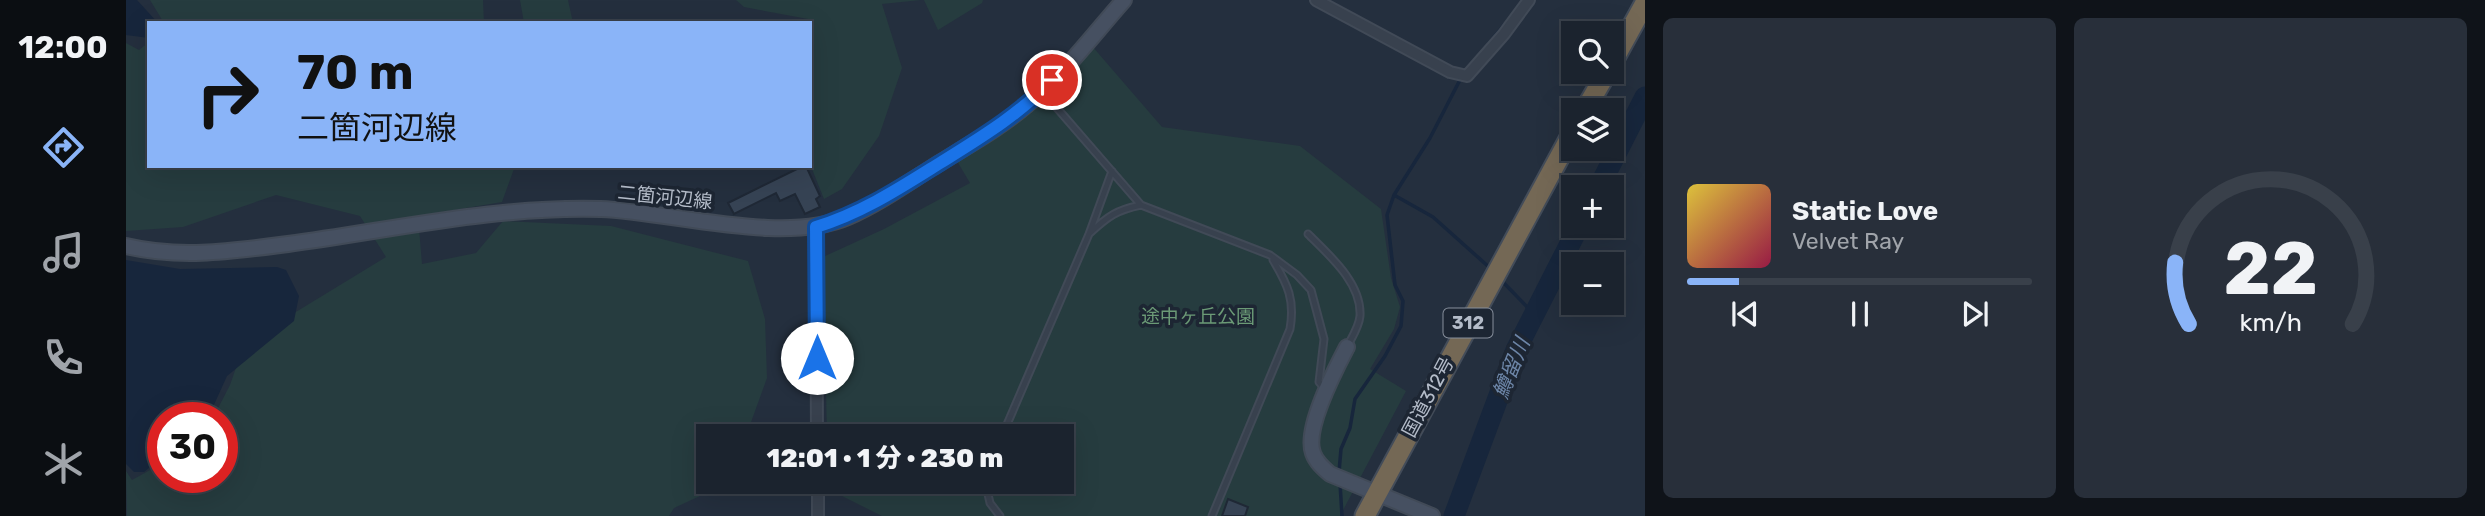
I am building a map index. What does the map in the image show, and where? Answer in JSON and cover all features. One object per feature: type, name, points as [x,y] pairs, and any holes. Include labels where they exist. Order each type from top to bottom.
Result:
[{"type":"highway","points":[[1624,41],[1645,3]]},
{"type":"highway","name":"国道312号","points":[[1365,516],[1561,154]]},
{"type":"main road","name":"二箇河辺線","points":[[126,246],[144,250],[204,254],[317,240],[498,212],[556,209],[604,209],[770,228],[816,227],[848,217],[889,195],[1006,121],[1042,91],[1124,0]]},
{"type":"main road","points":[[1347,347],[1326,390],[1312,430],[1311,450],[1318,464],[1330,474],[1428,515]]},
{"type":"street","points":[[1317,0],[1450,72],[1467,76],[1504,34],[1529,0]]},
{"type":"street","points":[[816,227],[817,424]]},
{"type":"street","points":[[818,494],[818,516]]},
{"type":"lane","points":[[1042,91],[1141,205],[1270,255],[1297,275],[1311,290],[1318,308],[1324,339],[1318,382],[1326,390]]},
{"type":"lane","points":[[1007,424],[1089,234],[1112,171]]},
{"type":"lane","points":[[1089,234],[1107,216],[1121,209],[1141,205]]},
{"type":"lane","points":[[1308,234],[1338,264],[1352,285],[1360,318],[1347,347]]},
{"type":"lane","points":[[1212,516],[1290,329],[1293,308],[1289,290],[1270,255]]},
{"type":"lane","points":[[988,494],[990,503],[1000,516]]},
{"type":"green space","points":[[150,0],[483,0],[484,21],[163,21]]},
{"type":"green space","points":[[520,0],[568,0],[573,21],[524,21]]},
{"type":"green space","points":[[736,0],[921,0],[882,4],[902,68],[879,136],[842,189],[824,199],[812,168],[812,21],[744,7]]},
{"type":"green space","points":[[924,0],[983,0],[938,30]]},
{"type":"green space","points":[[126,43],[139,50],[147,44],[147,168],[514,168],[502,202],[418,216],[422,264],[476,253],[503,221],[611,226],[748,261],[765,319],[767,378],[750,424],[696,424],[696,494],[704,494],[674,508],[669,516],[127,516],[126,471],[132,480],[147,472],[147,493],[238,493],[238,402],[221,402],[238,362],[286,318],[386,257],[360,216],[276,195],[183,227],[126,231]]},
{"type":"green space","name":"途中ヶ丘公園","points":[[1092,46],[1162,127],[1300,146],[1381,209],[1391,278],[1400,307],[1394,329],[1370,369],[1406,391],[1340,516],[882,516],[838,494],[1074,494],[1074,424],[827,424],[823,257],[884,229],[970,183],[957,161],[1015,123],[1056,88]]},
{"type":"water","points":[[126,0],[137,0],[156,21],[147,21],[147,38],[126,35]]},
{"type":"water","points":[[126,260],[180,269],[277,267],[286,270],[299,296],[294,321],[227,376],[215,402],[147,402],[147,469],[134,472],[126,464]]},
{"type":"building","points":[[799,168],[807,168],[820,196],[816,199],[820,207],[805,214],[795,194],[780,201],[776,193],[734,214],[728,203]]},
{"type":"building","points":[[1228,499],[1248,507],[1245,516],[1222,516]]},
{"type":"waterway","points":[[1489,43],[1504,25]]},
{"type":"waterway","points":[[1339,472],[1341,449],[1350,428],[1355,399],[1385,356],[1401,326],[1403,301],[1395,285],[1387,215],[1394,195],[1430,138],[1462,76]]},
{"type":"waterway","name":"鱒留川","points":[[1605,175],[1645,97]]},
{"type":"waterway","points":[[1394,195],[1433,217],[1490,268]]},
{"type":"waterway","name":"鱒留川","points":[[1454,516],[1516,350],[1573,238]]},
{"type":"waterway","points":[[1500,279],[1535,315]]},
{"type":"waterway","points":[[1340,483],[1342,516]]},
{"type":"route","points":[[817,358],[816,227],[848,217],[889,195],[1006,121],[1052,80]]}]
